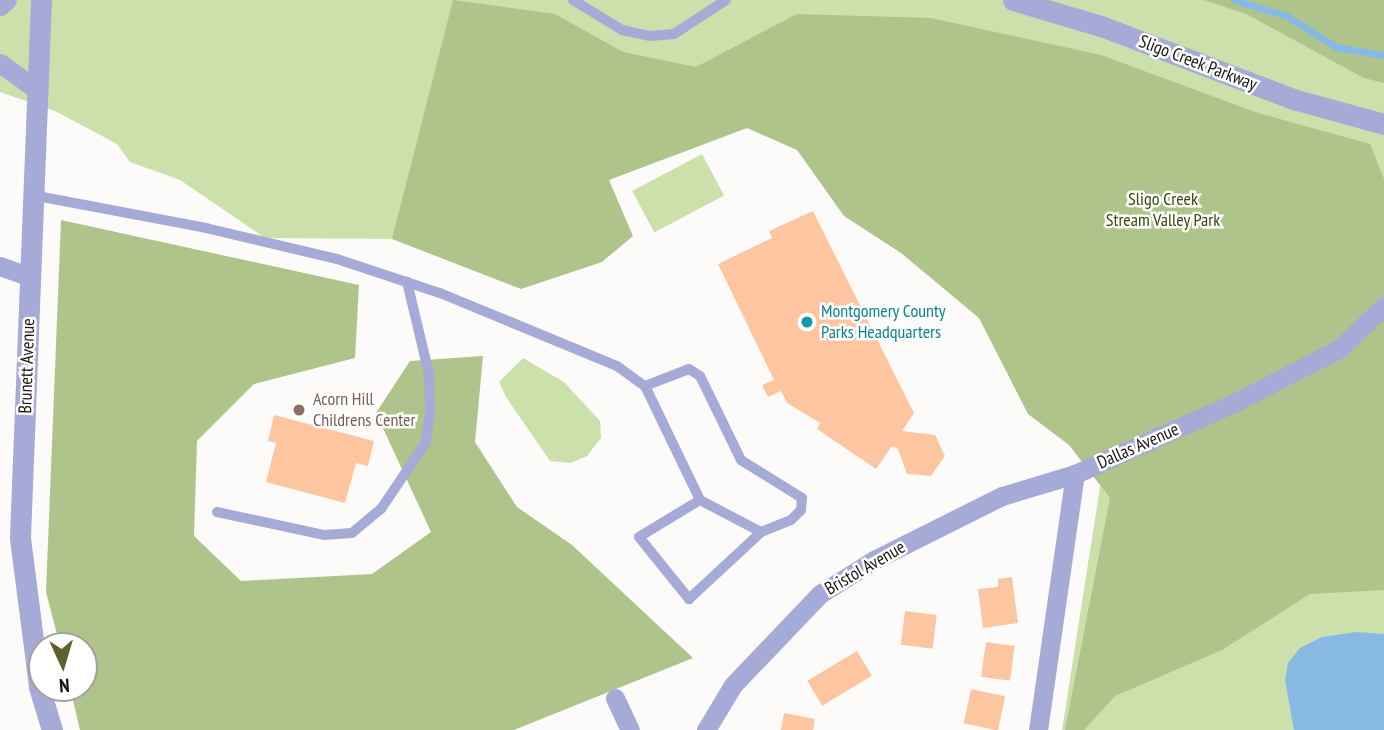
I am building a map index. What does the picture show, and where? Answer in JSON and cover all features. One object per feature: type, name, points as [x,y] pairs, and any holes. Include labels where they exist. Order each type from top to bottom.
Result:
[{"type":"street","points":[[0,6],[8,0]]},
{"type":"street","name":"Brunett Avenue","points":[[41,0],[20,538],[39,687],[52,730]]},
{"type":"street","name":"Sligo Creek Parkway","points":[[1013,0],[1101,26],[1293,99],[1384,124]]},
{"type":"street","points":[[0,63],[37,90]]},
{"type":"street","points":[[0,265],[30,277]]},
{"type":"street","name":"Dallas Avenue","points":[[1038,730],[1075,474],[1236,401],[1340,348],[1384,306]]},
{"type":"street","name":"Bristol Avenue","points":[[706,730],[733,685],[820,594],[874,560],[1002,496],[1075,474]]},
{"type":"street","points":[[615,698],[630,730]]},
{"type":"lane","points":[[573,0],[622,30],[650,36],[674,34],[726,0]]},
{"type":"lane","points":[[32,195],[206,228],[337,259],[407,282],[617,366],[645,386],[700,500],[761,532]]},
{"type":"lane","points":[[217,512],[324,535],[352,533],[381,509],[426,442],[430,408],[429,374],[407,282]]},
{"type":"lane","points":[[645,386],[689,369],[700,376],[741,460],[802,498],[801,510],[791,520],[761,532],[689,599],[639,537],[700,500]]},
{"type":"green space","name":"Sligo Creek Stream Valley Park","points":[[0,0],[1384,0],[1384,730],[1062,730],[1105,455],[1077,440],[783,76],[403,239],[265,238],[180,180],[130,162],[117,144],[55,111],[0,92]]},
{"type":"green space","name":"Sligo Creek Stream Valley Park","points":[[453,0],[555,14],[623,52],[696,67],[797,14],[931,18],[1101,55],[1255,112],[1370,144],[1384,179],[1384,590],[1310,594],[1222,650],[1115,696],[1084,730],[1065,730],[1110,498],[1069,445],[1028,414],[979,318],[901,253],[844,216],[797,150],[747,128],[609,180],[633,236],[602,262],[521,289],[392,239]]},
{"type":"green space","points":[[1204,0],[1384,0],[1384,83],[1364,78],[1246,14]]},
{"type":"green space","points":[[702,154],[724,195],[654,233],[632,191]]},
{"type":"green space","points":[[61,220],[359,285],[355,358],[254,384],[197,441],[194,536],[241,581],[372,574],[431,532],[376,413],[410,361],[483,356],[475,442],[517,507],[572,545],[693,658],[514,730],[80,730],[73,702],[98,702],[98,632],[56,632],[46,592]]},
{"type":"green space","points":[[523,358],[564,382],[600,421],[601,438],[587,456],[571,463],[550,461],[506,397],[499,382]]},
{"type":"water","points":[[1357,632],[1384,634],[1384,730],[1294,730],[1285,680],[1288,663],[1300,648],[1322,637]]},
{"type":"building","name":"Montgomery County Parks Headquarters","points":[[813,211],[914,413],[902,431],[935,435],[945,456],[931,476],[907,474],[898,449],[892,446],[876,469],[817,429],[820,423],[787,403],[781,391],[768,397],[762,385],[774,380],[718,264],[772,238],[769,231]]},
{"type":"building","points":[[274,415],[374,441],[368,466],[356,463],[345,503],[266,482],[276,443],[268,441]]},
{"type":"building","points":[[1012,577],[1018,623],[983,628],[978,589],[998,587],[998,579]]},
{"type":"building","points":[[905,611],[937,615],[933,649],[901,645]]},
{"type":"building","points":[[986,642],[1015,646],[1010,681],[981,677]]},
{"type":"building","points":[[857,651],[872,676],[822,706],[807,681]]},
{"type":"building","points":[[971,689],[1005,696],[998,730],[964,723]]},
{"type":"building","points":[[784,713],[815,719],[813,730],[781,730]]},
{"type":"waterway","points":[[1234,0],[1287,16],[1336,47],[1384,55]]},
{"type":"place","name":"Montgomery County Parks Headquarters","points":[[807,322]]},
{"type":"place","name":"Acorn Hill Childrens Center","points":[[299,410]]}]
